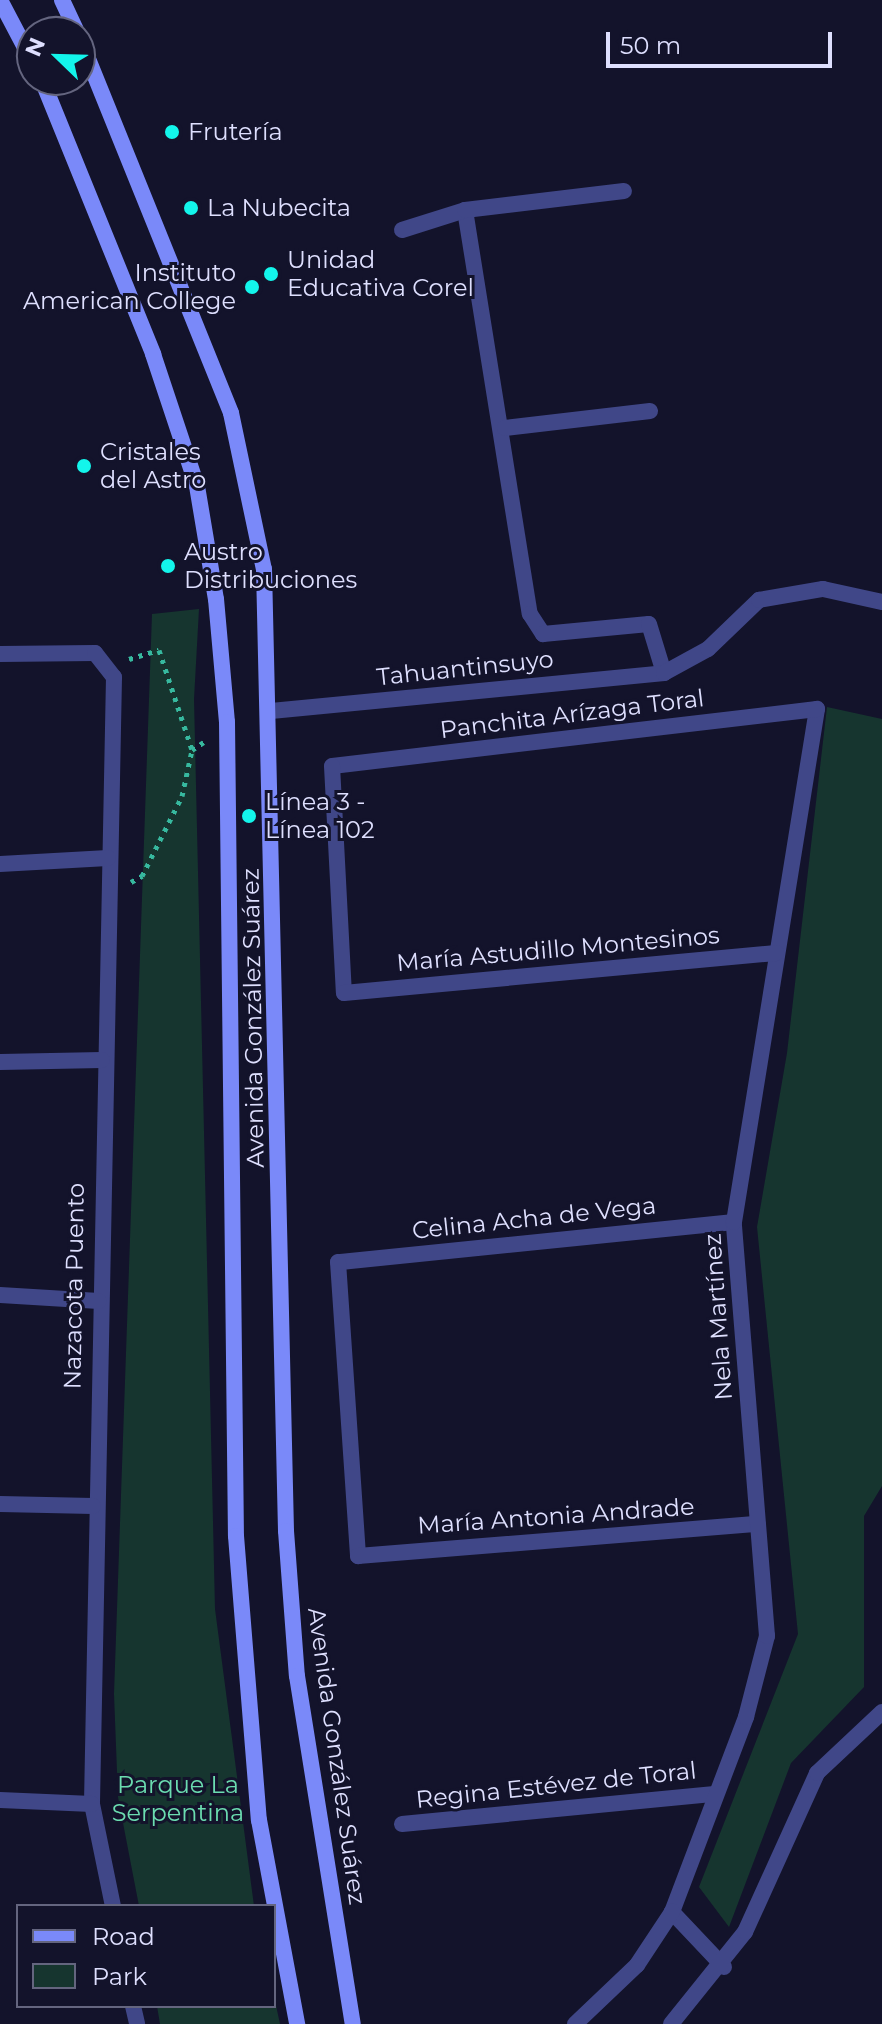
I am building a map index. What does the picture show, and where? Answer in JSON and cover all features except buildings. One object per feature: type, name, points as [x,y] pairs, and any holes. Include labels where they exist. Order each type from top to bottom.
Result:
[{"type":"main road","points":[[0,0],[16,30]]},
{"type":"main road","name":"Avenida González Suárez","points":[[96,77],[173,261],[251,483],[269,621],[286,1531],[297,1676],[353,2024]]},
{"type":"main road","name":"Avenida González Suárez","points":[[49,96],[87,179],[197,486],[227,722],[236,1536],[259,1820],[275,1904]]},
{"type":"main road","name":"Avenida González Suárez","points":[[276,1911],[297,2024]]},
{"type":"street","points":[[402,230],[465,210],[624,191]]},
{"type":"street","points":[[465,210],[505,428],[530,614],[543,634],[649,624],[664,673],[708,649],[759,600],[823,589],[882,602]]},
{"type":"street","points":[[505,428],[650,411]]},
{"type":"street","points":[[0,654],[95,653],[109,665]]},
{"type":"street","name":"Nazacota Puento","points":[[109,665],[117,752],[108,858],[102,1060],[93,1506],[92,1804],[113,1904]]},
{"type":"street","name":"Tahuantinsuyo","points":[[271,711],[664,673]]},
{"type":"street","name":"Panchita Arízaga Toral","points":[[344,993],[332,766],[817,709]]},
{"type":"street","name":"Nela Martínez","points":[[575,2024],[637,1965],[672,1912],[767,1636],[734,1222],[817,709]]},
{"type":"street","points":[[0,864],[108,858]]},
{"type":"street","name":"María Astudillo Montesinos","points":[[344,993],[776,953]]},
{"type":"street","points":[[0,1062],[102,1060]]},
{"type":"street","name":"Celina Acha de Vega","points":[[358,1556],[338,1262],[734,1222]]},
{"type":"street","points":[[0,1295],[99,1301]]},
{"type":"street","points":[[0,1504],[93,1506]]},
{"type":"street","name":"María Antonia Andrade","points":[[358,1556],[758,1524]]},
{"type":"street","points":[[671,2024],[724,1967],[817,1773],[882,1712]]},
{"type":"street","name":"Regina Estévez de Toral","points":[[402,1824],[715,1794]]},
{"type":"street","points":[[0,1800],[92,1804]]},
{"type":"street","points":[[672,1912],[724,1967]]},
{"type":"path","points":[[109,665],[159,650],[192,750],[182,796],[142,876]]},
{"type":"path","points":[[192,750],[199,751],[207,728],[227,722]]},
{"type":"green space","name":"Parque La Serpentina","points":[[199,609],[194,699],[215,1609],[254,1904],[139,1904],[118,1797],[114,1694],[152,614]]},
{"type":"green space","points":[[827,707],[882,719],[882,1486],[864,1516],[864,1687],[791,1763],[729,1927],[699,1887],[798,1634],[757,1227],[787,1053]]},
{"type":"green space","points":[[276,2005],[280,2024],[160,2024],[157,2008],[276,2008]]},
{"type":"place","name":"Frutería","points":[[172,132]]},
{"type":"place","name":"La Nubecita","points":[[191,208]]},
{"type":"place","name":"Unidad Educativa Corel","points":[[271,274]]},
{"type":"place","name":"Instituto American College","points":[[252,287]]},
{"type":"place","name":"Cristales del Astro","points":[[84,466]]},
{"type":"place","name":"Austro Distribuciones","points":[[168,566]]},
{"type":"place","name":"Línea 3 - Línea 102","points":[[249,816]]}]
